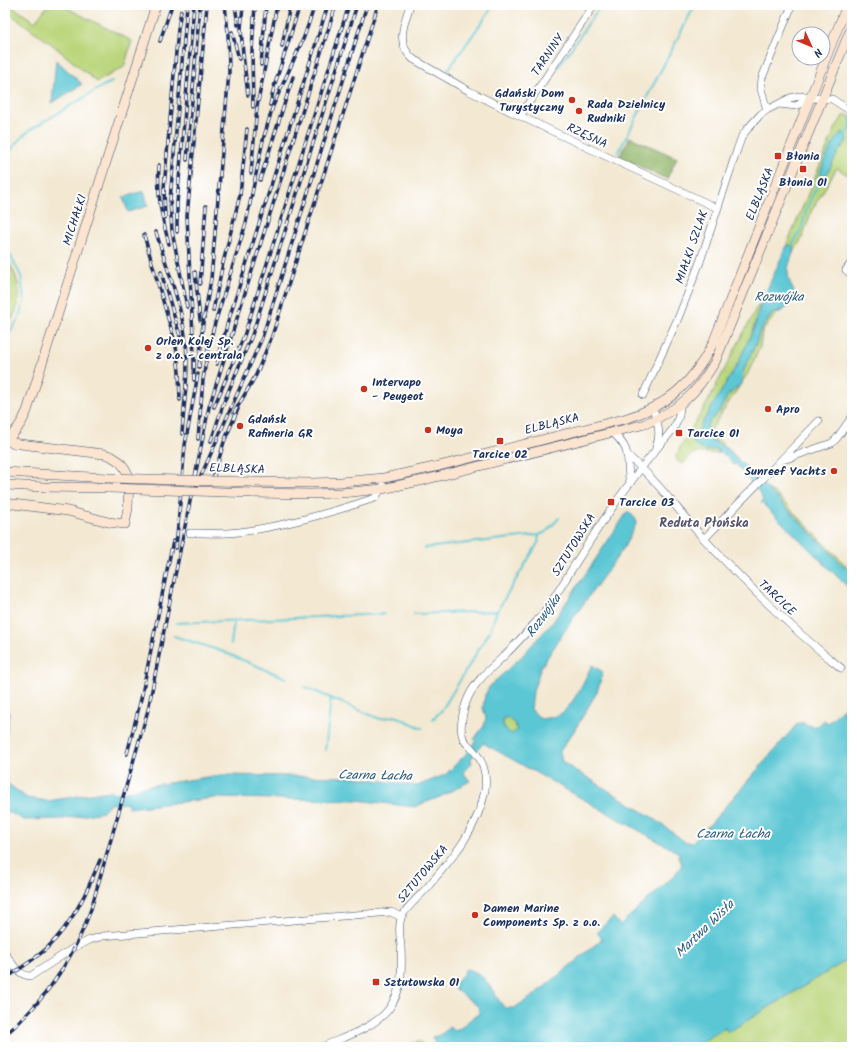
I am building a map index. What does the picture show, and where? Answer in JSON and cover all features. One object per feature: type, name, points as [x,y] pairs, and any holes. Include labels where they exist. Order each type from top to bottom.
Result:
[{"type":"main road","name":"MICHAŁKI","points":[[7,440],[22,423],[27,411],[156,5]]},
{"type":"main road","name":"ELBLĄSKA","points":[[5,472],[108,478],[311,483],[384,478],[439,466],[598,425],[639,414],[653,408],[667,400],[697,372],[713,343],[848,5]]},
{"type":"main road","name":"ELBLĄSKA","points":[[5,485],[253,493],[341,494],[424,480],[645,424],[656,419],[680,405],[701,384],[715,362],[852,26]]},
{"type":"main road","points":[[5,502],[68,512],[108,522],[125,524],[128,508],[129,476],[124,467],[116,458],[104,454],[12,443],[7,440]]},
{"type":"street","name":"RZĘSNA","points":[[410,5],[402,38],[403,45],[408,55],[413,59],[469,91],[520,116],[717,208]]},
{"type":"street","name":"TARNINY","points":[[520,116],[594,5]]},
{"type":"street","points":[[767,110],[761,89],[762,78],[792,5]]},
{"type":"street","name":"MIAŁKI SZLAK","points":[[643,395],[679,316],[700,262],[742,136],[748,127],[767,110],[790,98],[800,96],[823,98]]},
{"type":"street","name":"MIAŁKI SZLAK","points":[[796,106],[810,98]]},
{"type":"street","points":[[823,98],[832,99],[852,112]]},
{"type":"street","points":[[779,104],[796,106],[801,122]]},
{"type":"street","points":[[852,262],[846,270],[852,275]]},
{"type":"street","name":"SZTUTOWSKA","points":[[322,1047],[370,1024],[387,1011],[395,999],[401,984],[402,962],[399,932],[402,916],[454,856],[471,827],[481,804],[485,790],[484,766],[479,756],[463,740],[462,724],[470,692],[482,676],[524,636],[542,615],[607,514],[654,451],[674,429],[678,422],[680,405]]},
{"type":"street","name":"SZTUTOWSKA","points":[[653,408],[659,430],[659,439],[654,451]]},
{"type":"street","points":[[781,461],[832,443],[852,417]]},
{"type":"street","points":[[704,539],[819,421]]},
{"type":"street","points":[[612,432],[626,447],[628,479],[631,482]]},
{"type":"street","name":"TARCICE","points":[[627,455],[642,468],[704,539],[741,578],[776,612],[841,668]]},
{"type":"street","points":[[190,533],[237,532],[318,517],[375,498],[382,488],[384,478]]},
{"type":"street","name":"SZTUTOWSKA","points":[[5,952],[21,974],[31,976],[75,947],[103,936],[391,912],[402,916]]},
{"type":"green space","points":[[5,5],[10,5],[35,22],[48,5],[61,5],[132,41],[124,67],[97,82],[54,46],[5,10]]},
{"type":"green space","points":[[848,115],[852,118],[852,178],[837,168],[812,210],[803,236],[793,254],[793,248],[790,245],[786,247],[835,129],[843,116]],"holes":[[[847,141],[838,152],[828,172],[818,185],[819,177],[830,149]]]},
{"type":"green space","points":[[630,137],[677,158],[667,179],[619,157]]},
{"type":"green space","points":[[5,254],[18,284],[19,301],[12,319],[5,330]]},
{"type":"green space","points":[[760,304],[753,328],[741,358],[693,440],[706,450],[718,449],[718,453],[694,453],[683,464],[680,463],[677,460],[676,455],[681,444],[688,438],[692,427],[706,405],[757,307]]},
{"type":"green space","points":[[784,310],[775,315],[762,332],[760,347],[748,373],[741,384],[743,372],[759,333],[772,314]]},
{"type":"green space","points":[[741,384],[710,431],[728,449],[706,436],[707,426],[719,412],[728,395]]},
{"type":"green space","points":[[768,489],[775,493],[848,567],[843,565]]},
{"type":"green space","points":[[507,717],[515,724],[517,730],[512,734],[503,726],[503,719]]},
{"type":"green space","points":[[852,957],[852,1047],[693,1047],[725,1028],[728,1032]]},
{"type":"green space","points":[[418,1041],[422,1043],[423,1047],[404,1047]]},
{"type":"water","points":[[56,60],[82,84],[52,103]]},
{"type":"water","points":[[842,132],[846,134],[847,141],[838,152],[828,172],[818,185],[826,157]]},
{"type":"water","points":[[144,191],[148,206],[128,212],[123,197]]},
{"type":"water","name":"Rozwójka","points":[[793,245],[793,249],[788,269],[788,276],[796,298],[787,308],[772,314],[759,333],[743,372],[741,384],[728,395],[719,412],[710,421],[707,426],[706,436],[728,449],[843,565],[851,571],[852,591],[761,502],[763,500],[759,492],[736,464],[733,465],[725,455],[718,453],[718,449],[706,450],[696,447],[693,440],[737,365],[754,328],[761,303],[786,247]]},
{"type":"water","points":[[628,511],[636,519],[636,524],[623,549],[574,617],[541,667],[533,691],[531,709],[541,719],[562,713],[575,698],[592,665],[603,672],[597,692],[574,731],[560,751],[562,762],[655,819],[685,842],[692,842],[712,822],[798,723],[803,723],[814,727],[819,725],[824,720],[828,723],[852,702],[852,957],[728,1032],[725,1028],[693,1047],[433,1047],[436,1045],[432,1037],[441,1035],[449,1027],[455,1031],[479,1014],[479,1007],[452,987],[466,969],[474,971],[484,978],[505,1008],[514,1008],[536,994],[602,939],[597,932],[613,917],[620,925],[674,876],[682,865],[679,859],[679,853],[483,743],[471,759],[472,763],[463,772],[470,781],[440,797],[414,807],[357,800],[215,798],[129,808],[127,803],[110,804],[103,812],[63,819],[24,820],[5,810],[5,772],[8,784],[27,798],[48,801],[109,791],[117,793],[125,792],[141,787],[221,775],[356,777],[417,786],[445,775],[466,754],[476,741],[474,739],[484,726],[486,718],[483,708],[485,695],[490,686],[521,657],[553,622]],"holes":[[[507,717],[515,724],[517,730],[512,734],[503,726],[503,719]]]},
{"type":"water","points":[[5,702],[9,713],[5,742]]},
{"type":"waterway","points":[[448,70],[494,5]]},
{"type":"waterway","points":[[557,69],[601,5]]},
{"type":"waterway","points":[[618,153],[695,5]]},
{"type":"waterway","points":[[535,103],[552,77]]},
{"type":"waterway","points":[[5,161],[15,144],[30,130],[112,82]]},
{"type":"waterway","name":"Rozwójka","points":[[844,136],[851,125],[850,118]]},
{"type":"waterway","name":"Rozwójka","points":[[792,246],[802,227],[807,208],[818,184]]},
{"type":"waterway","points":[[5,245],[21,276],[24,301],[18,320],[5,338]]},
{"type":"waterway","points":[[433,719],[442,710],[490,631],[497,611],[538,543],[539,535],[546,532],[559,518]]},
{"type":"waterway","points":[[424,548],[539,535]]},
{"type":"waterway","points":[[414,614],[497,611]]},
{"type":"waterway","points":[[177,623],[384,614]]},
{"type":"waterway","points":[[231,644],[234,621]]},
{"type":"waterway","points":[[174,636],[221,651],[286,678]]},
{"type":"waterway","points":[[305,687],[380,719],[395,716],[422,728]]},
{"type":"waterway","points":[[325,751],[331,698]]},
{"type":"railway","points":[[160,41],[172,5]]},
{"type":"railway","points":[[187,5],[170,200],[172,231],[187,307]]},
{"type":"railway","points":[[177,232],[177,203],[194,5]]},
{"type":"railway","points":[[187,160],[200,5]]},
{"type":"railway","points":[[194,380],[187,216],[207,5]]},
{"type":"railway","points":[[199,367],[203,323],[211,279],[229,72],[228,32],[225,5]]},
{"type":"railway","points":[[235,5],[238,25]]},
{"type":"railway","points":[[243,5],[241,29],[248,95]]},
{"type":"railway","points":[[253,107],[252,51],[255,5]]},
{"type":"railway","points":[[261,65],[266,5]]},
{"type":"railway","points":[[251,173],[257,107],[277,5]]},
{"type":"railway","points":[[282,46],[290,5]]},
{"type":"railway","points":[[270,105],[274,87],[300,5]]},
{"type":"railway","points":[[198,439],[203,380],[208,348],[246,223],[263,140],[273,106],[304,37],[315,5]]},
{"type":"railway","points":[[217,364],[227,325],[328,5]]},
{"type":"railway","points":[[5,1035],[33,1008],[57,978],[76,945],[91,909],[148,710],[209,407],[336,5]]},
{"type":"railway","points":[[214,407],[244,336],[349,5]]},
{"type":"railway","points":[[211,441],[224,402],[252,335],[357,5]]},
{"type":"railway","points":[[197,485],[262,338],[367,5]]},
{"type":"railway","points":[[234,413],[256,375],[272,336],[378,5]]},
{"type":"railway","points":[[165,218],[164,188],[178,29],[181,11]]},
{"type":"railway","points":[[232,32],[239,59]]},
{"type":"railway","points":[[260,180],[293,77]]},
{"type":"railway","points":[[213,311],[240,195],[247,129]]},
{"type":"railway","points":[[159,165],[160,205],[169,244]]},
{"type":"railway","points":[[200,284],[206,206]]},
{"type":"railway","points":[[156,232],[176,296],[185,335],[187,372],[182,434]]},
{"type":"railway","points":[[144,235],[176,346],[180,400]]},
{"type":"railway","points":[[161,272],[180,336]]},
{"type":"railway","points":[[195,272],[200,320]]},
{"type":"railway","points":[[176,548],[185,445],[198,374]]},
{"type":"railway","points":[[214,476],[224,442],[238,409]]},
{"type":"railway","points":[[127,754],[141,699],[173,541]]},
{"type":"railway","points":[[5,979],[47,948],[72,918],[90,884],[100,860]]},
{"type":"place","name":"Gdański Dom Turystyczny","points":[[572,100]]},
{"type":"place","name":"Rada Dzielnicy Rudniki","points":[[579,111]]},
{"type":"place","name":"Błonia","points":[[778,156]]},
{"type":"place","name":"Błonia 01","points":[[803,169]]},
{"type":"place","name":"Orlen Kolej Sp. z o.o. - centrala","points":[[148,348]]},
{"type":"place","name":"Intervapo - Peugeot","points":[[364,389]]},
{"type":"place","name":"Apro","points":[[768,409]]},
{"type":"place","name":"Gdańsk Rafineria GR","points":[[240,426]]},
{"type":"place","name":"Moya","points":[[428,430]]},
{"type":"place","name":"Tarcice 01","points":[[679,433]]},
{"type":"place","name":"Tarcice 02","points":[[500,441]]},
{"type":"place","name":"Sunreef Yachts","points":[[834,471]]},
{"type":"place","name":"Tarcice 03","points":[[611,502]]},
{"type":"place","name":"Damen Marine Components Sp. z o.o.","points":[[475,915]]},
{"type":"place","name":"Sztutowska 01","points":[[376,982]]},
{"type":"district","name":"Reduta Płońska","points":[[704,523]]},
{"type":"water label","name":"Czarna Łacha","points":[[375,776]]},
{"type":"water label","name":"Czarna Łacha","points":[[733,834]]},
{"type":"water label","name":"Martwa Wisła","points":[[705,929]]}]
